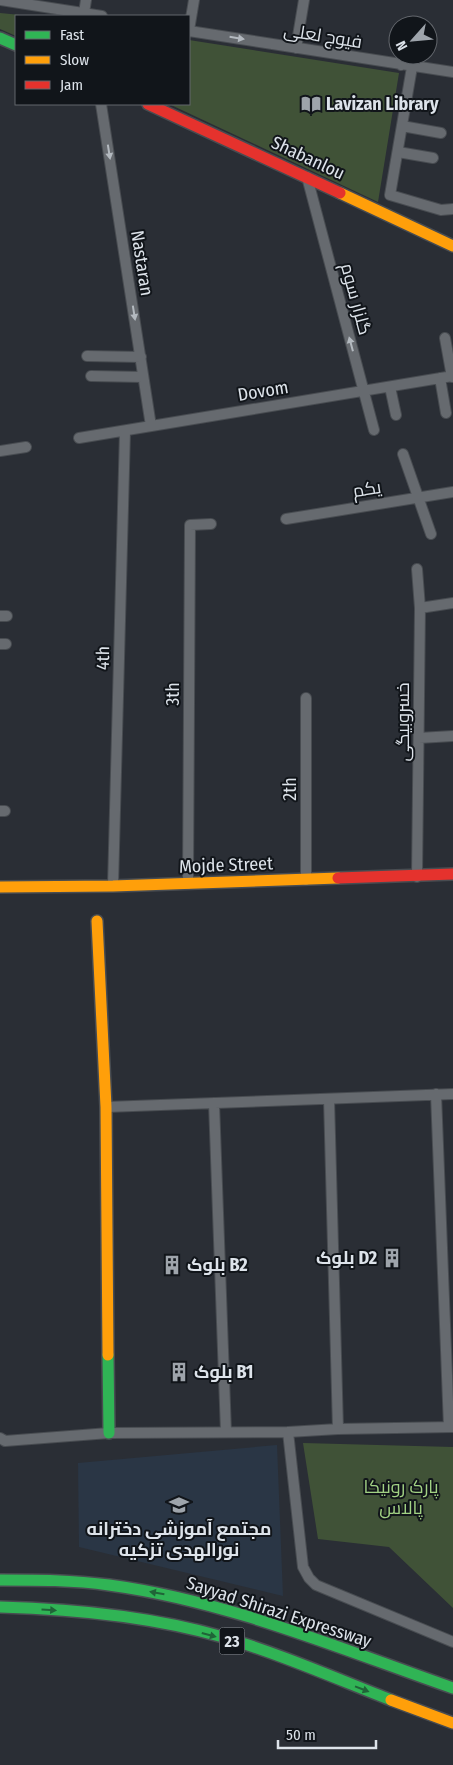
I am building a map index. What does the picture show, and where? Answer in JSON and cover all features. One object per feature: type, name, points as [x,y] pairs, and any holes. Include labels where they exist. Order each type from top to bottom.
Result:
[{"type":"main road","points":[[0,38],[15,45]]},
{"type":"main road","name":"Shabanlou","points":[[150,105],[453,246]]},
{"type":"main road","name":"Mojde Street","points":[[0,887],[188,884],[417,877],[453,874]]},
{"type":"main road","points":[[97,921],[106,1107],[109,1434]]},
{"type":"main road","name":"Sayyad Shirazi Expressway","points":[[0,1580],[56,1580],[110,1585],[185,1599],[254,1619],[453,1688]]},
{"type":"main road","name":"23","points":[[0,1607],[98,1614],[172,1626],[250,1646],[451,1723]]},
{"type":"street","points":[[0,0],[96,15]]},
{"type":"street","points":[[84,13],[86,0]]},
{"type":"street","points":[[190,24],[194,0]]},
{"type":"street","points":[[296,48],[304,0]]},
{"type":"street","name":"فیوج لعلی","points":[[190,30],[296,48],[388,58]]},
{"type":"street","name":"فیوج لعلی","points":[[409,65],[412,67],[453,72]]},
{"type":"street","points":[[412,67],[390,195],[441,210],[453,210]]},
{"type":"street","name":"Nastaran","points":[[101,105],[151,426]]},
{"type":"street","points":[[402,126],[441,133]]},
{"type":"street","points":[[398,152],[433,158]]},
{"type":"street","name":"گلزار سوم","points":[[307,177],[374,430]]},
{"type":"street","points":[[446,338],[452,376]]},
{"type":"street","points":[[86,356],[140,357]]},
{"type":"street","points":[[91,376],[143,377]]},
{"type":"street","name":"Dovom","points":[[79,438],[452,376]]},
{"type":"street","points":[[440,378],[446,413]]},
{"type":"street","points":[[390,387],[396,416]]},
{"type":"street","name":"4th","points":[[113,886],[125,431]]},
{"type":"street","points":[[0,451],[26,447]]},
{"type":"street","points":[[403,454],[431,534]]},
{"type":"street","name":"یکم","points":[[286,519],[453,492]]},
{"type":"street","name":"3th","points":[[188,884],[190,525],[211,524]]},
{"type":"street","name":"خسروبیگی","points":[[417,568],[420,608],[417,877]]},
{"type":"street","points":[[420,608],[453,603]]},
{"type":"street","name":"2th","points":[[306,698],[306,880]]},
{"type":"street","points":[[419,738],[453,736]]},
{"type":"street","points":[[0,1438],[5,1441],[109,1434],[288,1432],[451,1427],[436,1094]]},
{"type":"street","points":[[106,1107],[453,1094]]},
{"type":"street","points":[[329,1099],[338,1429]]},
{"type":"street","points":[[214,1103],[226,1432]]},
{"type":"street","points":[[288,1432],[303,1567],[309,1578],[316,1585],[453,1642]]},
{"type":"shaded area","name":"مجتمع آموزشی دخترانه نورالهدی تزکیه","points":[[277,1445],[283,1596],[79,1547],[78,1463]]},
{"type":"green space","points":[[0,13],[21,15],[15,15],[15,36],[0,29]]},
{"type":"green space","points":[[190,40],[399,73],[378,202],[171,105],[190,105]]},
{"type":"green space","name":"پارک رونیکا پالاس","points":[[303,1443],[453,1447],[453,1608],[389,1547],[318,1539]]},
{"type":"traffic: fast","points":[[0,38],[15,45]]},
{"type":"traffic: fast","points":[[108,1355],[109,1433]]},
{"type":"traffic: fast","points":[[0,1580],[95,1583],[153,1592],[197,1602],[241,1614],[326,1642],[453,1688]]},
{"type":"traffic: fast","points":[[0,1607],[112,1615],[196,1630],[265,1651],[391,1700]]},
{"type":"traffic: slow","points":[[340,193],[453,246]]},
{"type":"traffic: slow","points":[[0,887],[113,886],[338,878]]},
{"type":"traffic: slow","points":[[97,921],[106,1107],[108,1355]]},
{"type":"traffic: slow","points":[[391,1700],[453,1723]]},
{"type":"traffic: jam","points":[[150,105],[340,193]]},
{"type":"traffic: jam","points":[[338,878],[453,874]]},
{"type":"place","name":"Lavizan Library","points":[[311,104]]},
{"type":"place","name":"بلوک D2","points":[[392,1258]]},
{"type":"place","name":"بلوک B2","points":[[172,1265]]},
{"type":"place","name":"بلوک B1","points":[[179,1372]]},
{"type":"place","name":"مجتمع آموزشی دخترانه نورالهدی تزکیه","points":[[179,1505]]}]
